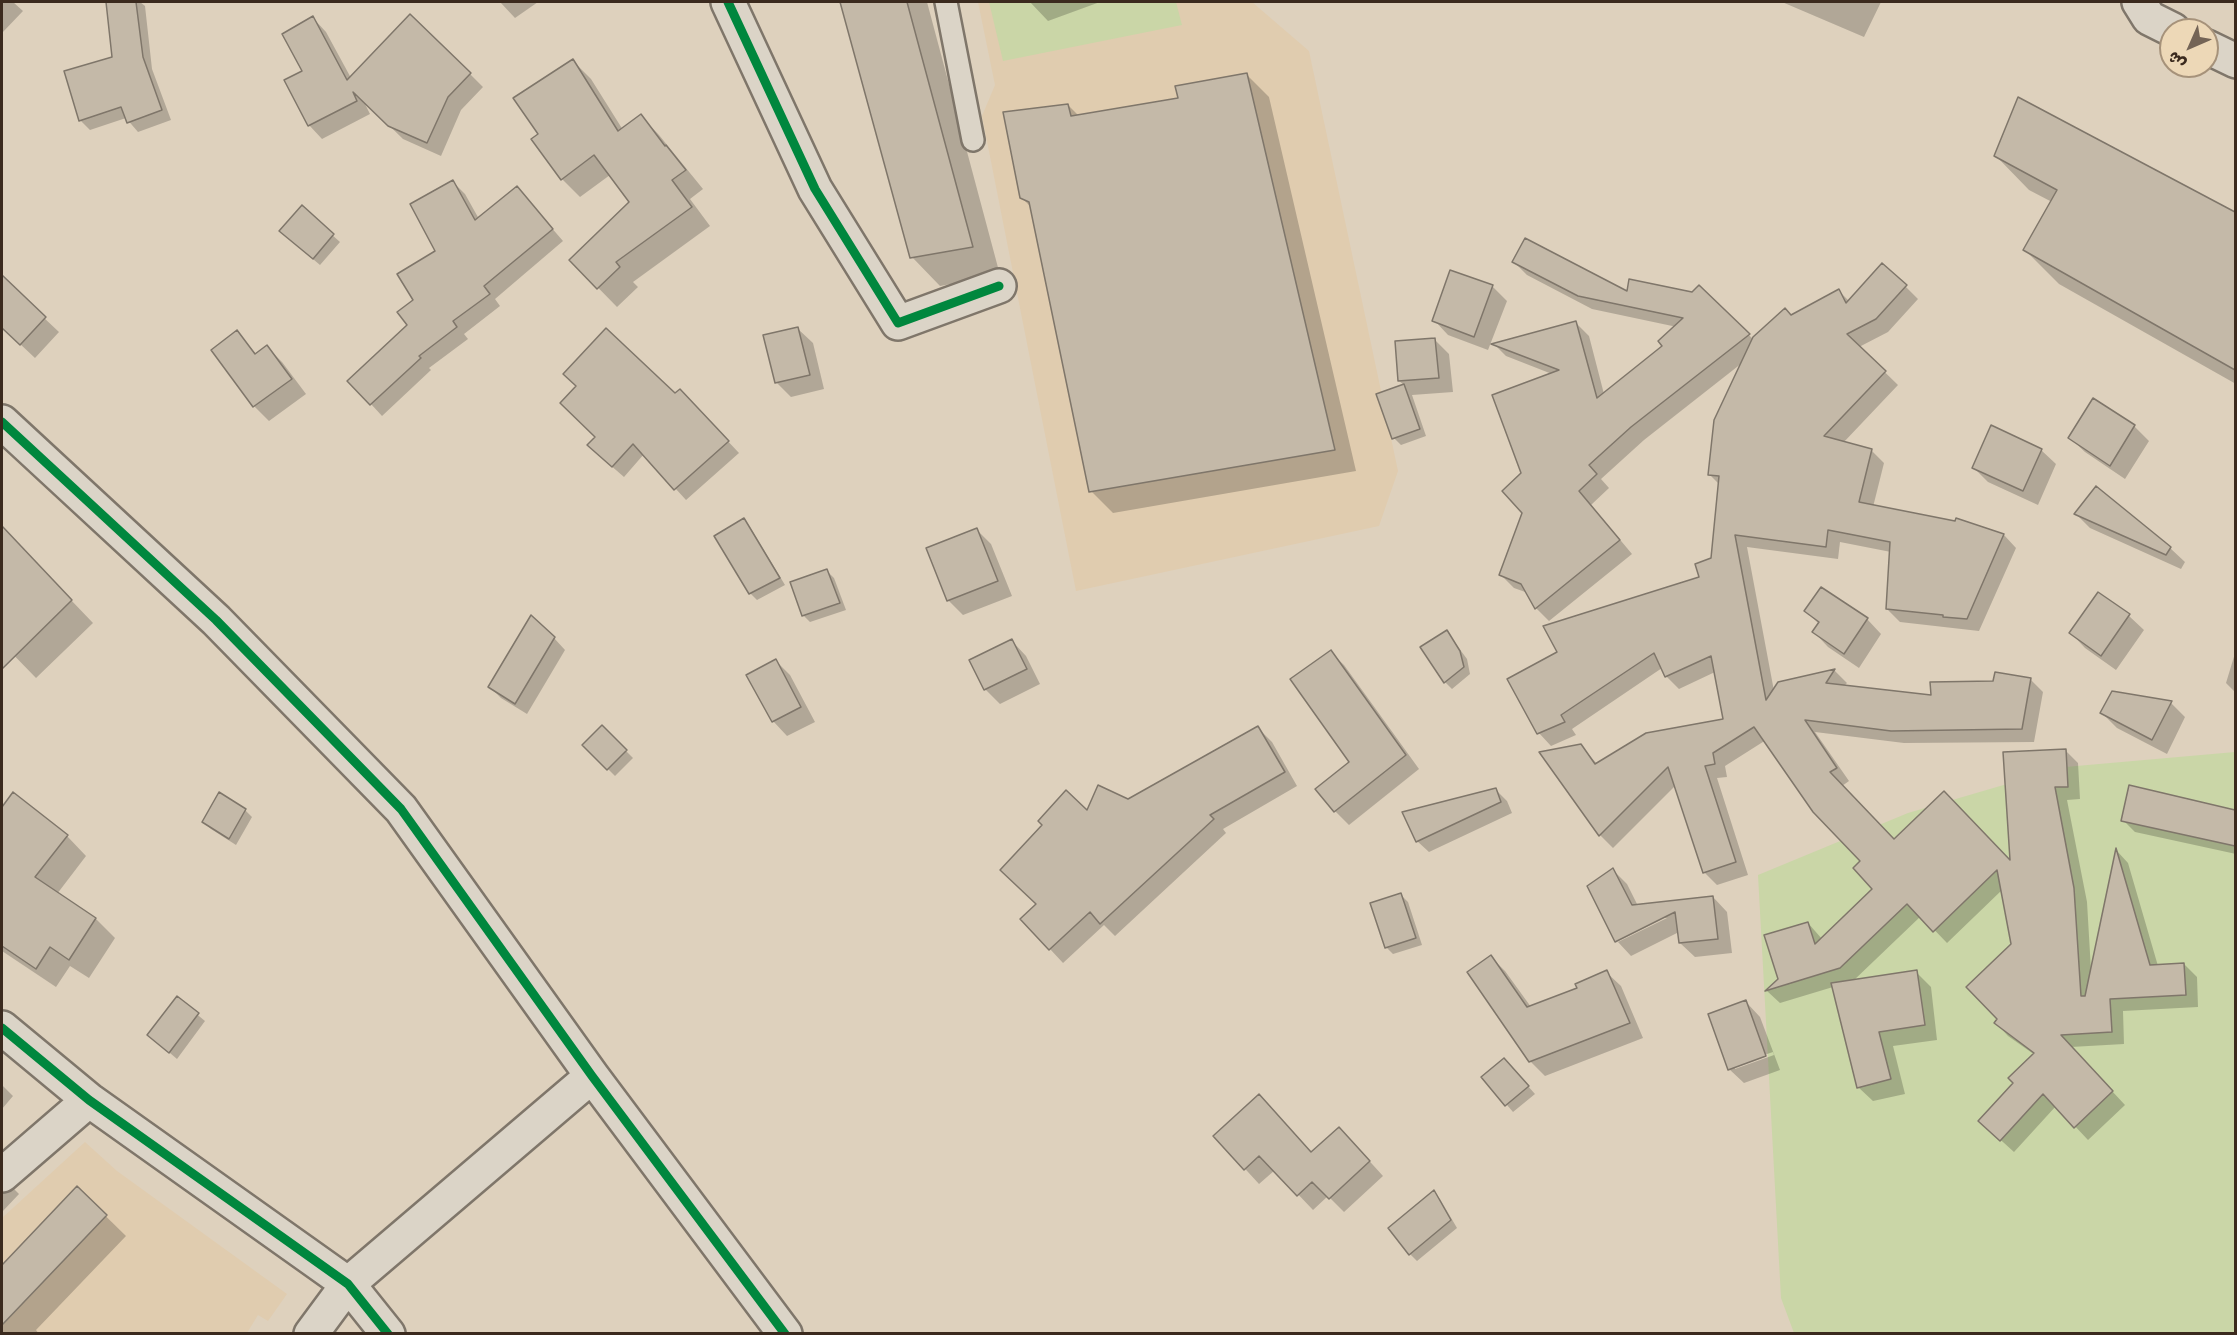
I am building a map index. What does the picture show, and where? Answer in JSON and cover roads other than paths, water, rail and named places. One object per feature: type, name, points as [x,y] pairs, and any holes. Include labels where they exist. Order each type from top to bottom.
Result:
[{"type":"street","points":[[728,2],[815,189],[898,323],[999,286]]},
{"type":"street","points":[[2139,2],[2149,18],[2159,23]]},
{"type":"street","points":[[2219,53],[2235,61]]},
{"type":"street","points":[[2,422],[216,620],[401,809],[592,1076],[785,1334]]},
{"type":"street","points":[[2,1028],[89,1100],[348,1284],[388,1334]]},
{"type":"street","points":[[311,1334],[348,1284],[592,1076]]},
{"type":"street","points":[[2,1175],[89,1100]]},
{"type":"lane","points":[[946,2],[973,140]]}]
